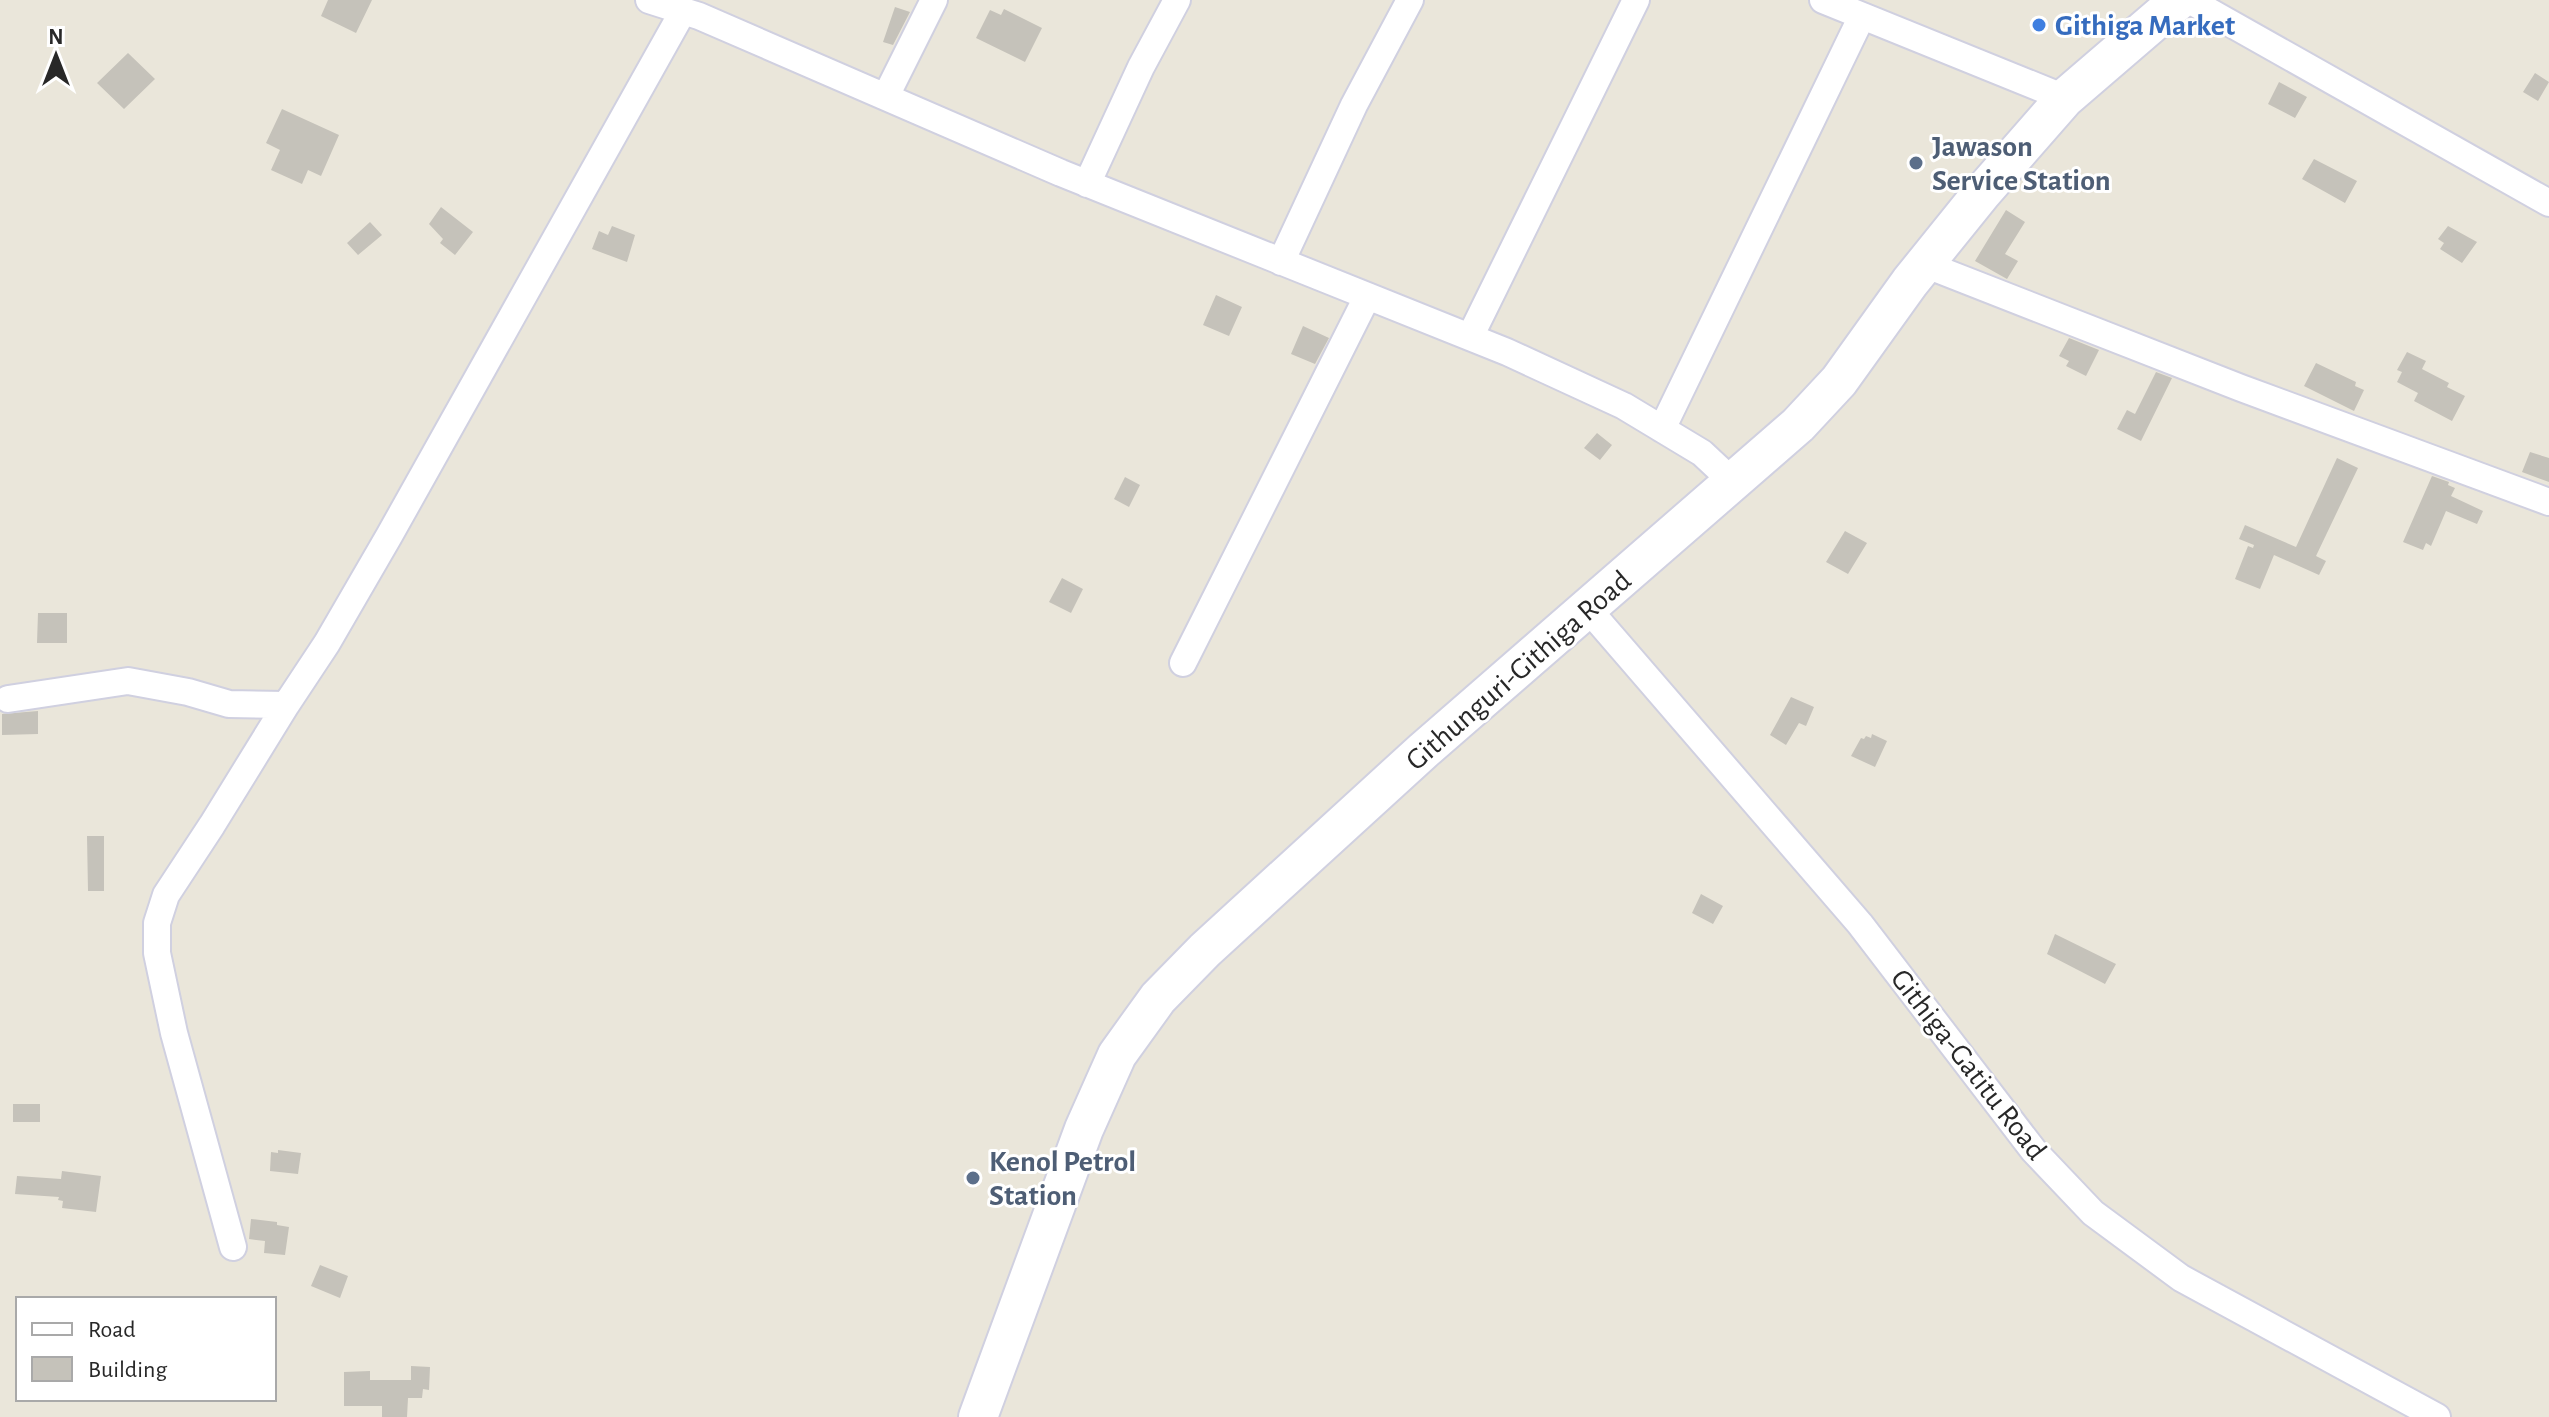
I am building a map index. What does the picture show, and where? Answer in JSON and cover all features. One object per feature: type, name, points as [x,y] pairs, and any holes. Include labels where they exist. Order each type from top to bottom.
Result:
[{"type":"street","points":[[649,0],[695,10],[1087,184],[1507,352],[1624,406],[1702,453],[1733,482]]},
{"type":"street","points":[[886,96],[934,0]]},
{"type":"street","points":[[1087,184],[1141,67],[1177,0]]},
{"type":"street","points":[[1281,262],[1354,105],[1410,0]]},
{"type":"street","points":[[1470,337],[1636,0]]},
{"type":"street","points":[[1823,0],[2065,98]]},
{"type":"street","name":"Githunguri-Githiga Road","points":[[978,1417],[1084,1129],[1117,1055],[1158,998],[1205,950],[1358,810],[1798,425],[1839,381],[1924,264],[2065,98],[2179,0]]},
{"type":"street","points":[[2189,0],[2549,203]]},
{"type":"street","points":[[233,1247],[174,1033],[157,953],[157,923],[166,895],[327,643],[695,10]]},
{"type":"street","points":[[1662,429],[1862,16]]},
{"type":"street","points":[[1924,264],[2241,388],[2549,502]]},
{"type":"street","points":[[1183,663],[1367,297]]},
{"type":"street","name":"Githiga-Gatitu Road","points":[[1588,609],[1860,924],[2034,1151],[2093,1213],[2181,1278],[2437,1417]]},
{"type":"street","points":[[8,699],[128,681],[188,692],[229,704],[286,705]]},
{"type":"building","points":[[328,0],[372,0],[356,33],[321,16]]},
{"type":"building","points":[[895,7],[910,12],[893,45],[883,42]]},
{"type":"building","points":[[1004,9],[1042,28],[1025,62],[976,38],[990,10],[1001,15]]},
{"type":"building","points":[[128,53],[155,79],[124,109],[97,83]]},
{"type":"building","points":[[2535,73],[2549,82],[2538,101],[2523,92]]},
{"type":"building","points":[[2279,82],[2307,97],[2295,118],[2268,104]]},
{"type":"building","points":[[282,109],[339,135],[321,176],[308,170],[302,184],[271,170],[280,150],[266,143]]},
{"type":"building","points":[[2314,159],[2357,181],[2345,203],[2302,179]]},
{"type":"building","points":[[441,207],[473,232],[455,255],[440,243],[443,239],[429,224]]},
{"type":"building","points":[[2006,210],[2025,222],[2005,254],[2018,261],[2007,279],[1975,261]]},
{"type":"building","points":[[370,222],[382,235],[358,255],[347,243]]},
{"type":"building","points":[[612,226],[635,235],[627,262],[592,249],[599,231],[608,235]]},
{"type":"building","points":[[2448,226],[2477,242],[2462,263],[2440,249],[2444,243],[2438,239]]},
{"type":"building","points":[[1216,295],[1242,307],[1229,336],[1203,325]]},
{"type":"building","points":[[1303,326],[1329,338],[1315,364],[1291,354]]},
{"type":"building","points":[[2069,338],[2099,350],[2086,376],[2066,366],[2069,361],[2059,356]]},
{"type":"building","points":[[2407,352],[2426,361],[2422,369],[2449,383],[2447,387],[2465,396],[2452,421],[2414,401],[2418,393],[2397,382],[2402,372],[2397,370]]},
{"type":"building","points":[[2316,363],[2356,382],[2355,386],[2364,390],[2354,411],[2304,386]]},
{"type":"building","points":[[2156,372],[2172,378],[2141,441],[2117,429],[2127,410],[2135,414]]},
{"type":"building","points":[[1597,433],[1612,445],[1600,460],[1584,448]]},
{"type":"building","points":[[2530,452],[2549,458],[2549,482],[2522,472]]},
{"type":"building","points":[[2337,458],[2358,468],[2316,556],[2326,561],[2319,575],[2274,555],[2260,589],[2235,579],[2248,546],[2253,548],[2254,545],[2239,539],[2245,525],[2296,547]]},
{"type":"building","points":[[2432,476],[2449,482],[2448,485],[2455,488],[2451,496],[2483,511],[2477,524],[2446,511],[2431,546],[2426,543],[2423,550],[2403,542]]},
{"type":"building","points":[[1125,477],[1140,485],[1129,507],[1114,499]]},
{"type":"building","points":[[1845,531],[1867,543],[1848,574],[1826,562]]},
{"type":"building","points":[[1062,578],[1083,589],[1071,613],[1049,602]]},
{"type":"building","points":[[38,613],[67,613],[67,643],[37,643]]},
{"type":"building","points":[[1791,697],[1814,707],[1806,726],[1799,723],[1786,745],[1770,735]]},
{"type":"building","points":[[38,711],[38,734],[2,735],[2,714]]},
{"type":"building","points":[[1872,734],[1887,741],[1875,767],[1851,756],[1861,738],[1871,738]]},
{"type":"building","points":[[87,836],[104,836],[104,891],[88,891]]},
{"type":"building","points":[[1701,894],[1723,906],[1713,924],[1692,913]]},
{"type":"building","points":[[2055,934],[2116,964],[2105,984],[2047,954]]},
{"type":"building","points":[[13,1104],[40,1104],[40,1122],[13,1122]]},
{"type":"building","points":[[278,1150],[301,1153],[298,1174],[270,1171],[271,1152],[278,1153]]},
{"type":"building","points":[[62,1171],[101,1176],[96,1212],[62,1208],[63,1201],[58,1200],[59,1197],[15,1194],[17,1176],[61,1179]]},
{"type":"building","points":[[251,1219],[277,1222],[277,1225],[289,1227],[285,1255],[264,1253],[265,1241],[249,1239]]},
{"type":"building","points":[[320,1265],[348,1276],[340,1298],[311,1286]]},
{"type":"building","points":[[411,1366],[430,1367],[429,1390],[423,1389],[422,1398],[408,1398],[407,1417],[382,1417],[382,1406],[344,1406],[344,1372],[370,1371],[370,1380],[411,1380]]},
{"type":"place","name":"Githiga Market","points":[[2039,25]]},
{"type":"place","name":"Jawason Service Station","points":[[1916,163]]},
{"type":"place","name":"Kenol Petrol Station","points":[[973,1178]]}]
